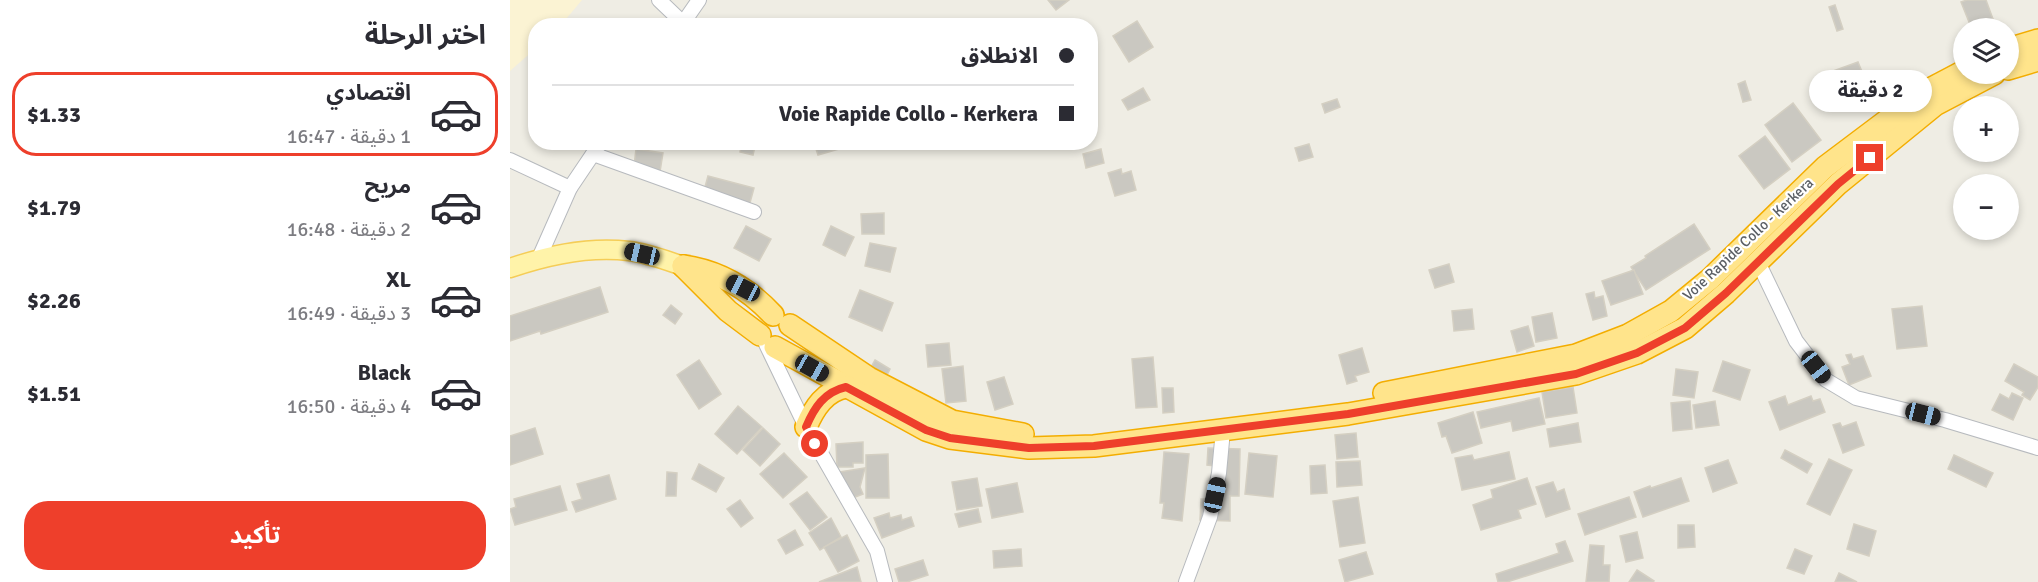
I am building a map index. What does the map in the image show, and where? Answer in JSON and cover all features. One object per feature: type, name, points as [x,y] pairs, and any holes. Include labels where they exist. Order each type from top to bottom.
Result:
[{"type":"highway","points":[[2019,46],[2038,40]]},
{"type":"highway","points":[[2019,66],[2038,60]]},
{"type":"highway","name":"Voie Rapide Collo - Kerkera","points":[[683,266],[713,273],[743,288],[781,320],[869,378],[952,421],[1030,435],[1100,432],[1343,402],[1576,355],[1628,335],[1671,311],[1710,279],[1825,167],[1926,91],[1953,77]]},
{"type":"highway","name":"Voie Rapide Collo - Kerkera","points":[[683,266],[728,311],[767,342],[926,430],[950,438],[1029,448],[1094,446],[1348,414],[1576,374],[1637,353],[1685,328],[1758,262],[1838,184],[1935,105],[1975,84]]},
{"type":"highway","points":[[764,320],[781,320],[791,335],[789,340],[781,346],[767,342],[761,325],[764,320]]},
{"type":"highway","points":[[806,427],[820,401],[838,388],[846,387]]},
{"type":"main road","points":[[510,268],[539,258],[582,251],[607,250],[630,251],[683,266]]},
{"type":"street","points":[[659,0],[676,18]]},
{"type":"street","points":[[686,18],[699,0]]},
{"type":"street","points":[[539,258],[570,188],[596,150]]},
{"type":"street","points":[[602,150],[754,212]]},
{"type":"street","points":[[510,160],[570,188]]},
{"type":"street","points":[[1758,262],[1796,341],[1826,380],[1856,398],[1945,420],[2038,448]]},
{"type":"street","points":[[767,342],[806,427],[877,551],[885,582]]},
{"type":"street","points":[[1186,582],[1210,517],[1219,473],[1223,430]]},
{"type":"sand","points":[[510,0],[582,0],[567,18],[528,18],[528,55],[510,71]]},
{"type":"building","points":[[1048,0],[1069,0],[1056,10]]},
{"type":"building","points":[[1986,0],[1993,18],[1967,18],[1961,2]]},
{"type":"building","points":[[1835,5],[1843,29],[1837,31],[1829,7]]},
{"type":"building","points":[[1137,21],[1153,47],[1129,62],[1113,36]]},
{"type":"building","points":[[1858,62],[1870,91],[1836,104],[1825,74]]},
{"type":"building","points":[[1745,81],[1751,100],[1743,102],[1738,84]]},
{"type":"building","points":[[1143,88],[1150,100],[1128,110],[1122,100]]},
{"type":"building","points":[[1337,99],[1340,107],[1325,113],[1322,104]]},
{"type":"building","points":[[1793,103],[1821,140],[1792,162],[1765,125]]},
{"type":"building","points":[[1765,136],[1790,169],[1764,189],[1739,156]]},
{"type":"building","points":[[1309,144],[1313,157],[1299,161],[1295,148]]},
{"type":"building","points":[[1101,149],[1104,163],[1086,168],[1083,154]]},
{"type":"building","points":[[636,150],[663,153],[659,178],[633,174]]},
{"type":"building","points":[[740,150],[754,150],[753,155],[740,152]]},
{"type":"building","points":[[816,150],[836,150],[818,155]]},
{"type":"building","points":[[1121,169],[1122,174],[1131,171],[1136,190],[1115,196],[1108,173]]},
{"type":"building","points":[[708,176],[754,188],[748,210],[702,198]]},
{"type":"building","points":[[884,213],[884,234],[862,234],[861,214]]},
{"type":"building","points":[[1694,224],[1710,249],[1646,290],[1631,267]]},
{"type":"building","points":[[746,226],[771,239],[759,261],[734,248]]},
{"type":"building","points":[[831,226],[854,237],[845,256],[823,245]]},
{"type":"building","points":[[870,243],[896,248],[890,272],[865,266]]},
{"type":"building","points":[[1449,264],[1454,282],[1435,288],[1429,270]]},
{"type":"building","points":[[1634,270],[1643,294],[1611,305],[1602,281]]},
{"type":"building","points":[[600,287],[608,312],[541,334],[540,331],[510,341],[510,316]]},
{"type":"building","points":[[860,290],[893,303],[882,331],[849,317]]},
{"type":"building","points":[[1594,292],[1595,298],[1603,296],[1607,316],[1593,320],[1586,294]]},
{"type":"building","points":[[671,305],[682,314],[675,324],[663,315]]},
{"type":"building","points":[[1922,306],[1927,346],[1897,349],[1892,309]]},
{"type":"building","points":[[1472,309],[1474,329],[1454,331],[1452,311]]},
{"type":"building","points":[[1552,313],[1557,338],[1536,342],[1532,317]]},
{"type":"building","points":[[1528,326],[1534,346],[1517,352],[1511,331]]},
{"type":"building","points":[[949,343],[951,365],[928,367],[926,345]]},
{"type":"building","points":[[1362,348],[1369,372],[1355,376],[1357,381],[1347,384],[1339,355]]},
{"type":"building","points":[[1851,354],[1853,359],[1863,356],[1871,376],[1849,385],[1842,367],[1850,364],[1846,355]]},
{"type":"building","points":[[1153,357],[1157,407],[1136,408],[1132,359]]},
{"type":"building","points":[[699,360],[721,394],[699,409],[677,375]]},
{"type":"building","points":[[875,360],[890,369],[882,385],[866,376]]},
{"type":"building","points":[[1723,361],[1750,370],[1740,400],[1713,391]]},
{"type":"building","points":[[2014,364],[2038,377],[2038,387],[2030,400],[2022,395],[2024,392],[2005,381]]},
{"type":"building","points":[[963,366],[966,401],[946,403],[942,369]]},
{"type":"building","points":[[1676,369],[1698,372],[1694,398],[1673,395]]},
{"type":"building","points":[[1004,377],[1013,404],[995,410],[987,382]]},
{"type":"building","points":[[1573,387],[1577,413],[1546,418],[1542,392]]},
{"type":"building","points":[[1162,388],[1173,388],[1174,412],[1163,413]]},
{"type":"building","points":[[2012,393],[2023,398],[2013,420],[1992,410],[2000,394],[2009,399]]},
{"type":"building","points":[[1785,396],[1788,405],[1811,396],[1813,401],[1820,399],[1825,412],[1780,430],[1769,402]]},
{"type":"building","points":[[1539,398],[1545,424],[1513,431],[1511,421],[1481,428],[1477,412]]},
{"type":"building","points":[[1690,401],[1692,429],[1673,431],[1671,403]]},
{"type":"building","points":[[1715,401],[1719,425],[1696,428],[1693,405]]},
{"type":"building","points":[[738,406],[762,427],[737,454],[715,434]]},
{"type":"building","points":[[1473,412],[1482,443],[1452,453],[1446,436],[1442,437],[1438,423]]},
{"type":"building","points":[[1856,422],[1864,445],[1843,453],[1833,425],[1840,423],[1842,427]]},
{"type":"building","points":[[1578,423],[1581,442],[1550,447],[1547,429]]},
{"type":"building","points":[[535,428],[543,454],[510,465],[510,436]]},
{"type":"building","points":[[763,428],[780,444],[760,466],[743,450]]},
{"type":"building","points":[[1356,433],[1358,457],[1337,459],[1335,435]]},
{"type":"building","points":[[863,442],[863,463],[853,463],[853,467],[837,467],[836,444]]},
{"type":"building","points":[[1208,448],[1240,449],[1239,496],[1230,496],[1230,521],[1200,520],[1201,499],[1215,499],[1216,466],[1207,465]]},
{"type":"building","points":[[1785,450],[1812,464],[1807,473],[1781,458]]},
{"type":"building","points":[[1164,452],[1189,454],[1182,521],[1162,518],[1164,503],[1160,503]]},
{"type":"building","points":[[1509,452],[1515,479],[1462,490],[1455,458],[1472,455],[1474,460]]},
{"type":"building","points":[[784,453],[807,477],[783,498],[760,474]]},
{"type":"building","points":[[1249,453],[1277,456],[1273,497],[1245,494]]},
{"type":"building","points":[[888,454],[889,498],[866,498],[866,455]]},
{"type":"building","points":[[1954,455],[1993,473],[1986,487],[1948,469]]},
{"type":"building","points":[[1829,459],[1852,470],[1830,515],[1807,504]]},
{"type":"building","points":[[1728,460],[1737,483],[1713,492],[1705,468]]},
{"type":"building","points":[[1360,461],[1362,485],[1337,487],[1336,462]]},
{"type":"building","points":[[699,464],[724,478],[716,492],[692,479]]},
{"type":"building","points":[[1325,465],[1327,493],[1311,494],[1310,466]]},
{"type":"building","points":[[865,468],[860,487],[863,494],[850,499],[839,472]]},
{"type":"building","points":[[667,472],[677,473],[676,496],[666,496]]},
{"type":"building","points":[[609,475],[616,499],[576,512],[572,502],[582,499],[577,484]]},
{"type":"building","points":[[977,478],[982,506],[957,510],[952,482]]},
{"type":"building","points":[[1527,478],[1536,504],[1518,510],[1521,518],[1481,530],[1473,505],[1493,498],[1491,490]]},
{"type":"building","points":[[1681,478],[1689,501],[1643,517],[1634,492]]},
{"type":"building","points":[[1553,482],[1557,492],[1564,489],[1570,509],[1546,517],[1536,487]]},
{"type":"building","points":[[1017,483],[1023,512],[992,518],[986,489]]},
{"type":"building","points":[[560,486],[567,510],[515,525],[510,509],[516,507],[514,499]]},
{"type":"building","points":[[807,492],[827,517],[810,530],[790,504]]},
{"type":"building","points":[[1358,497],[1365,543],[1340,547],[1333,501]]},
{"type":"building","points":[[1629,497],[1636,517],[1585,535],[1578,514]]},
{"type":"building","points":[[740,500],[753,518],[741,527],[727,509]]},
{"type":"building","points":[[978,509],[981,522],[959,527],[955,514]]},
{"type":"building","points":[[889,513],[890,518],[901,515],[902,520],[911,517],[914,526],[882,538],[874,518]]},
{"type":"building","points":[[831,518],[841,537],[820,550],[809,533]]},
{"type":"building","points":[[1854,524],[1876,531],[1869,556],[1847,549]]},
{"type":"building","points":[[1678,525],[1694,525],[1695,547],[1678,548]]},
{"type":"building","points":[[795,530],[803,545],[786,554],[778,540]]},
{"type":"building","points":[[1637,532],[1643,558],[1626,562],[1620,536]]},
{"type":"building","points":[[847,535],[859,561],[838,572],[824,547]]},
{"type":"building","points":[[1565,541],[1573,561],[1507,582],[1498,582],[1496,574],[1559,553],[1556,544]]},
{"type":"building","points":[[1590,545],[1604,546],[1603,565],[1610,565],[1609,582],[1586,582]]},
{"type":"building","points":[[1021,549],[1022,566],[994,568],[993,551]]},
{"type":"building","points":[[1795,549],[1812,556],[1804,574],[1787,568]]},
{"type":"building","points":[[1366,552],[1373,574],[1345,582],[1339,560]]},
{"type":"building","points":[[923,560],[928,575],[907,582],[899,582],[895,569]]},
{"type":"building","points":[[857,567],[861,582],[819,582]]},
{"type":"building","points":[[1637,570],[1654,581],[1629,582]]},
{"type":"building","points":[[1839,573],[1857,582],[1835,582]]},
{"type":"route","points":[[815,444],[806,427],[814,409],[830,393],[838,388],[846,387],[926,430],[950,438],[1029,448],[1094,446],[1348,414],[1576,374],[1637,353],[1685,328],[1726,293],[1838,184],[1870,158]]}]
